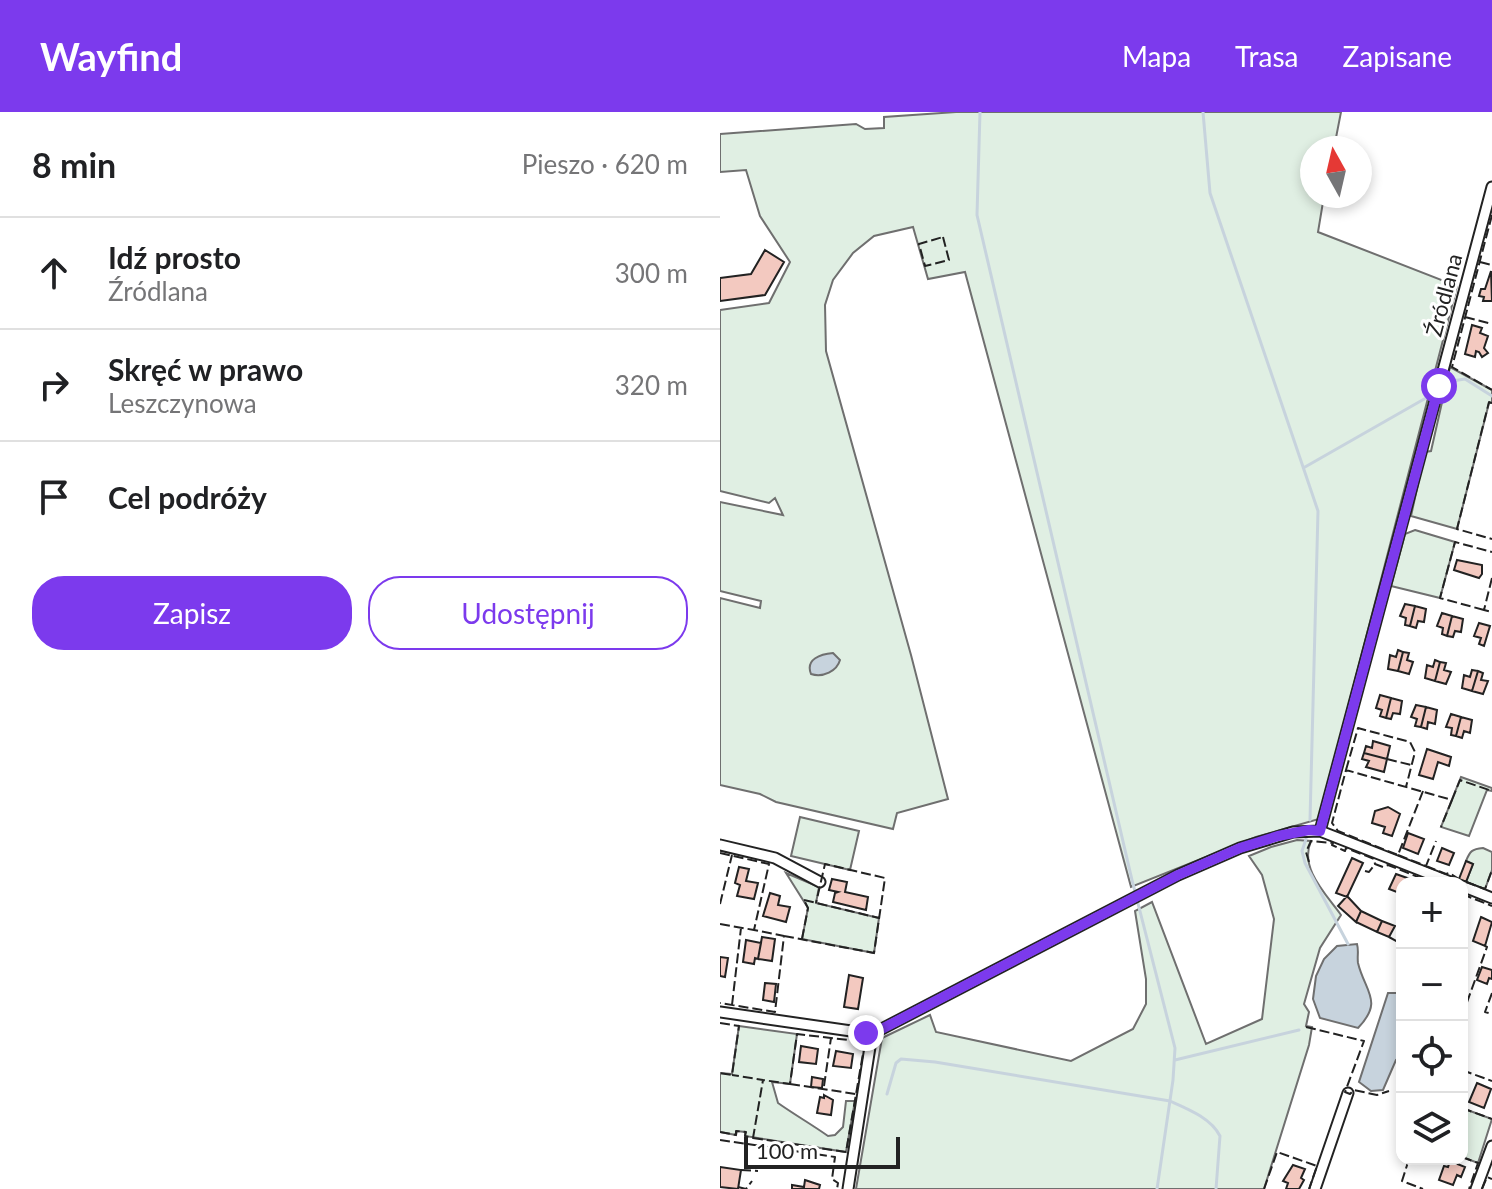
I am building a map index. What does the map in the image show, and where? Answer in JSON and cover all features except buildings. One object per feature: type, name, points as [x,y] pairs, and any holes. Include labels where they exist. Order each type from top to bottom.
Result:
[{"type":"street","name":"Źródlana","points":[[1320,831],[1492,187]]},
{"type":"street","points":[[720,1012],[872,1034],[1148,890],[1240,848],[1293,832],[1320,831],[1438,877]]},
{"type":"street","points":[[720,845],[775,858],[820,882]]},
{"type":"street","points":[[1468,888],[1492,898]]},
{"type":"street","points":[[848,1189],[872,1034]]},
{"type":"street","points":[[1315,1189],[1348,1093]]},
{"type":"street","points":[[1476,1189],[1492,1146]]},
{"type":"green space","points":[[956,112],[1341,112],[1336,136],[1300,136],[1300,208],[1322,208],[1318,232],[1457,286],[1319,819],[1256,837],[1131,887],[965,272],[928,279],[913,227],[874,236],[853,253],[833,280],[825,305],[826,351],[948,799],[897,813],[893,829],[776,802],[760,794],[720,785],[720,598],[760,608],[761,601],[720,591],[720,502],[783,515],[775,498],[769,503],[720,491],[720,310],[769,303],[790,262],[760,216],[746,170],[720,172],[720,134],[856,124],[865,129],[884,128],[884,117]]},
{"type":"green space","points":[[1450,367],[1492,390],[1492,403],[1489,403],[1457,529],[1411,516],[1425,452],[1431,451]]},
{"type":"green space","points":[[1415,530],[1455,542],[1440,598],[1391,586],[1405,534]]},
{"type":"green space","points":[[1461,777],[1492,788],[1492,791],[1487,790],[1469,836],[1441,827]]},
{"type":"green space","points":[[800,817],[859,831],[850,870],[791,856]]},
{"type":"green space","points":[[1297,840],[1311,841],[1308,851],[1311,871],[1341,915],[1320,948],[1304,1004],[1309,1012],[1306,1026],[1312,1027],[1309,1045],[1264,1189],[856,1189],[882,1038],[930,1015],[936,1032],[1071,1061],[1133,1029],[1146,1004],[1146,979],[1135,911],[1152,902],[1206,1044],[1262,1019],[1274,919],[1262,875],[1249,856]]},
{"type":"green space","points":[[1476,849],[1492,852],[1492,870],[1485,889],[1468,883],[1473,864],[1466,861]]},
{"type":"green space","points":[[786,873],[819,887],[816,903],[879,918],[874,953],[802,939],[808,908]]},
{"type":"green space","points":[[739,1026],[797,1034],[790,1084],[772,1082],[778,1103],[828,1136],[835,1135],[843,1127],[846,1101],[855,1101],[846,1152],[745,1136],[745,1132],[737,1131],[736,1135],[720,1132],[720,1073],[732,1074]]},
{"type":"green space","points":[[1468,1110],[1492,1119],[1478,1163],[1468,1159]]},
{"type":"shaded area","points":[[833,653],[840,660],[833,670],[825,674],[811,674],[812,661]]},
{"type":"shaded area","points":[[1357,944],[1358,963],[1371,1003],[1366,1019],[1358,1028],[1320,1018],[1313,999],[1316,976],[1324,959],[1337,946]]},
{"type":"shaded area","points":[[1388,993],[1396,993],[1396,1060],[1383,1090],[1371,1091],[1359,1082]]},
{"type":"waterway","points":[[980,112],[977,215],[1132,880],[1175,1048],[1157,1189]]},
{"type":"waterway","points":[[1203,112],[1210,193],[1318,511],[1310,820]]},
{"type":"waterway","points":[[1452,381],[1465,379],[1492,396]]},
{"type":"waterway","points":[[1305,467],[1426,398]]},
{"type":"waterway","points":[[1306,839],[1302,851],[1305,863],[1348,944]]},
{"type":"waterway","points":[[1175,1060],[1299,1030]]},
{"type":"waterway","points":[[887,1094],[896,1063],[901,1059],[1170,1101],[1205,1119],[1220,1136],[1216,1189]]},
{"type":"fence","points":[[1492,215],[1452,367],[1492,390]]},
{"type":"fence","points":[[943,237],[949,260],[925,266],[919,244],[943,237]]},
{"type":"fence","points":[[1480,262],[1492,265]]},
{"type":"fence","points":[[1465,317],[1492,324]]},
{"type":"fence","points":[[1492,403],[1489,402],[1457,529],[1492,539]]},
{"type":"fence","points":[[1484,610],[1440,598],[1455,542],[1492,552]]},
{"type":"fence","points":[[1492,578],[1484,610],[1492,612]]},
{"type":"fence","points":[[1346,770],[1358,728],[1410,742],[1415,752],[1406,787]]},
{"type":"fence","points":[[1387,759],[1411,765]]},
{"type":"fence","points":[[1423,791],[1398,855],[1338,831],[1332,823],[1346,770],[1452,800],[1441,827]]},
{"type":"fence","points":[[1452,800],[1460,780],[1492,791]]},
{"type":"fence","points":[[1309,862],[1306,852],[1311,841],[1333,843],[1345,851],[1346,848],[1374,859],[1375,864],[1388,865],[1418,877]]},
{"type":"fence","points":[[1398,855],[1426,866],[1436,841]]},
{"type":"fence","points":[[720,853],[769,864],[754,930],[784,936],[775,1012],[720,1003]]},
{"type":"fence","points":[[720,904],[732,855]]},
{"type":"fence","points":[[784,936],[874,953],[885,878],[825,864],[816,903]]},
{"type":"fence","points":[[1365,871],[1369,872],[1375,864]]},
{"type":"fence","points":[[1426,866],[1456,877]]},
{"type":"fence","points":[[1468,883],[1485,889],[1492,870]]},
{"type":"fence","points":[[1468,896],[1492,906]]},
{"type":"fence","points":[[804,900],[879,918]]},
{"type":"fence","points":[[802,939],[808,908],[804,900]]},
{"type":"fence","points":[[720,924],[754,930]]},
{"type":"fence","points":[[732,1005],[741,928]]},
{"type":"fence","points":[[1389,937],[1396,941]]},
{"type":"fence","points":[[1468,999],[1485,946]]},
{"type":"fence","points":[[1492,993],[1485,1012],[1492,1014]]},
{"type":"fence","points":[[720,1023],[739,1026],[732,1075],[720,1073]]},
{"type":"fence","points":[[1306,1027],[1364,1041],[1345,1092],[1350,1094],[1354,1090],[1377,1095],[1389,1091]]},
{"type":"fence","points":[[753,1138],[846,1152],[865,1042],[797,1034],[790,1084],[763,1080]]},
{"type":"fence","points":[[824,1086],[831,1038]]},
{"type":"fence","points":[[1468,1072],[1492,1081]]},
{"type":"fence","points":[[720,1132],[736,1135],[736,1131],[746,1132],[745,1136],[753,1138],[763,1080],[732,1075]]},
{"type":"fence","points":[[790,1084],[856,1094]]},
{"type":"fence","points":[[1468,1110],[1492,1119]]},
{"type":"fence","points":[[720,1140],[835,1157],[832,1179],[838,1183],[837,1189]]},
{"type":"fence","points":[[1264,1189],[1277,1152],[1317,1166],[1309,1189]]},
{"type":"fence","points":[[1468,1159],[1478,1163],[1469,1189]]},
{"type":"fence","points":[[1407,1165],[1402,1181],[1423,1189]]},
{"type":"fence","points":[[741,1170],[758,1171]]},
{"type":"fence","points":[[1482,1189],[1487,1177],[1492,1179]]},
{"type":"fence","points":[[738,1187],[746,1189],[752,1181]]},
{"type":"route","points":[[866,1033],[872,1034],[1007,966],[1178,875],[1240,848],[1278,836],[1320,831],[1439,386]]}]
